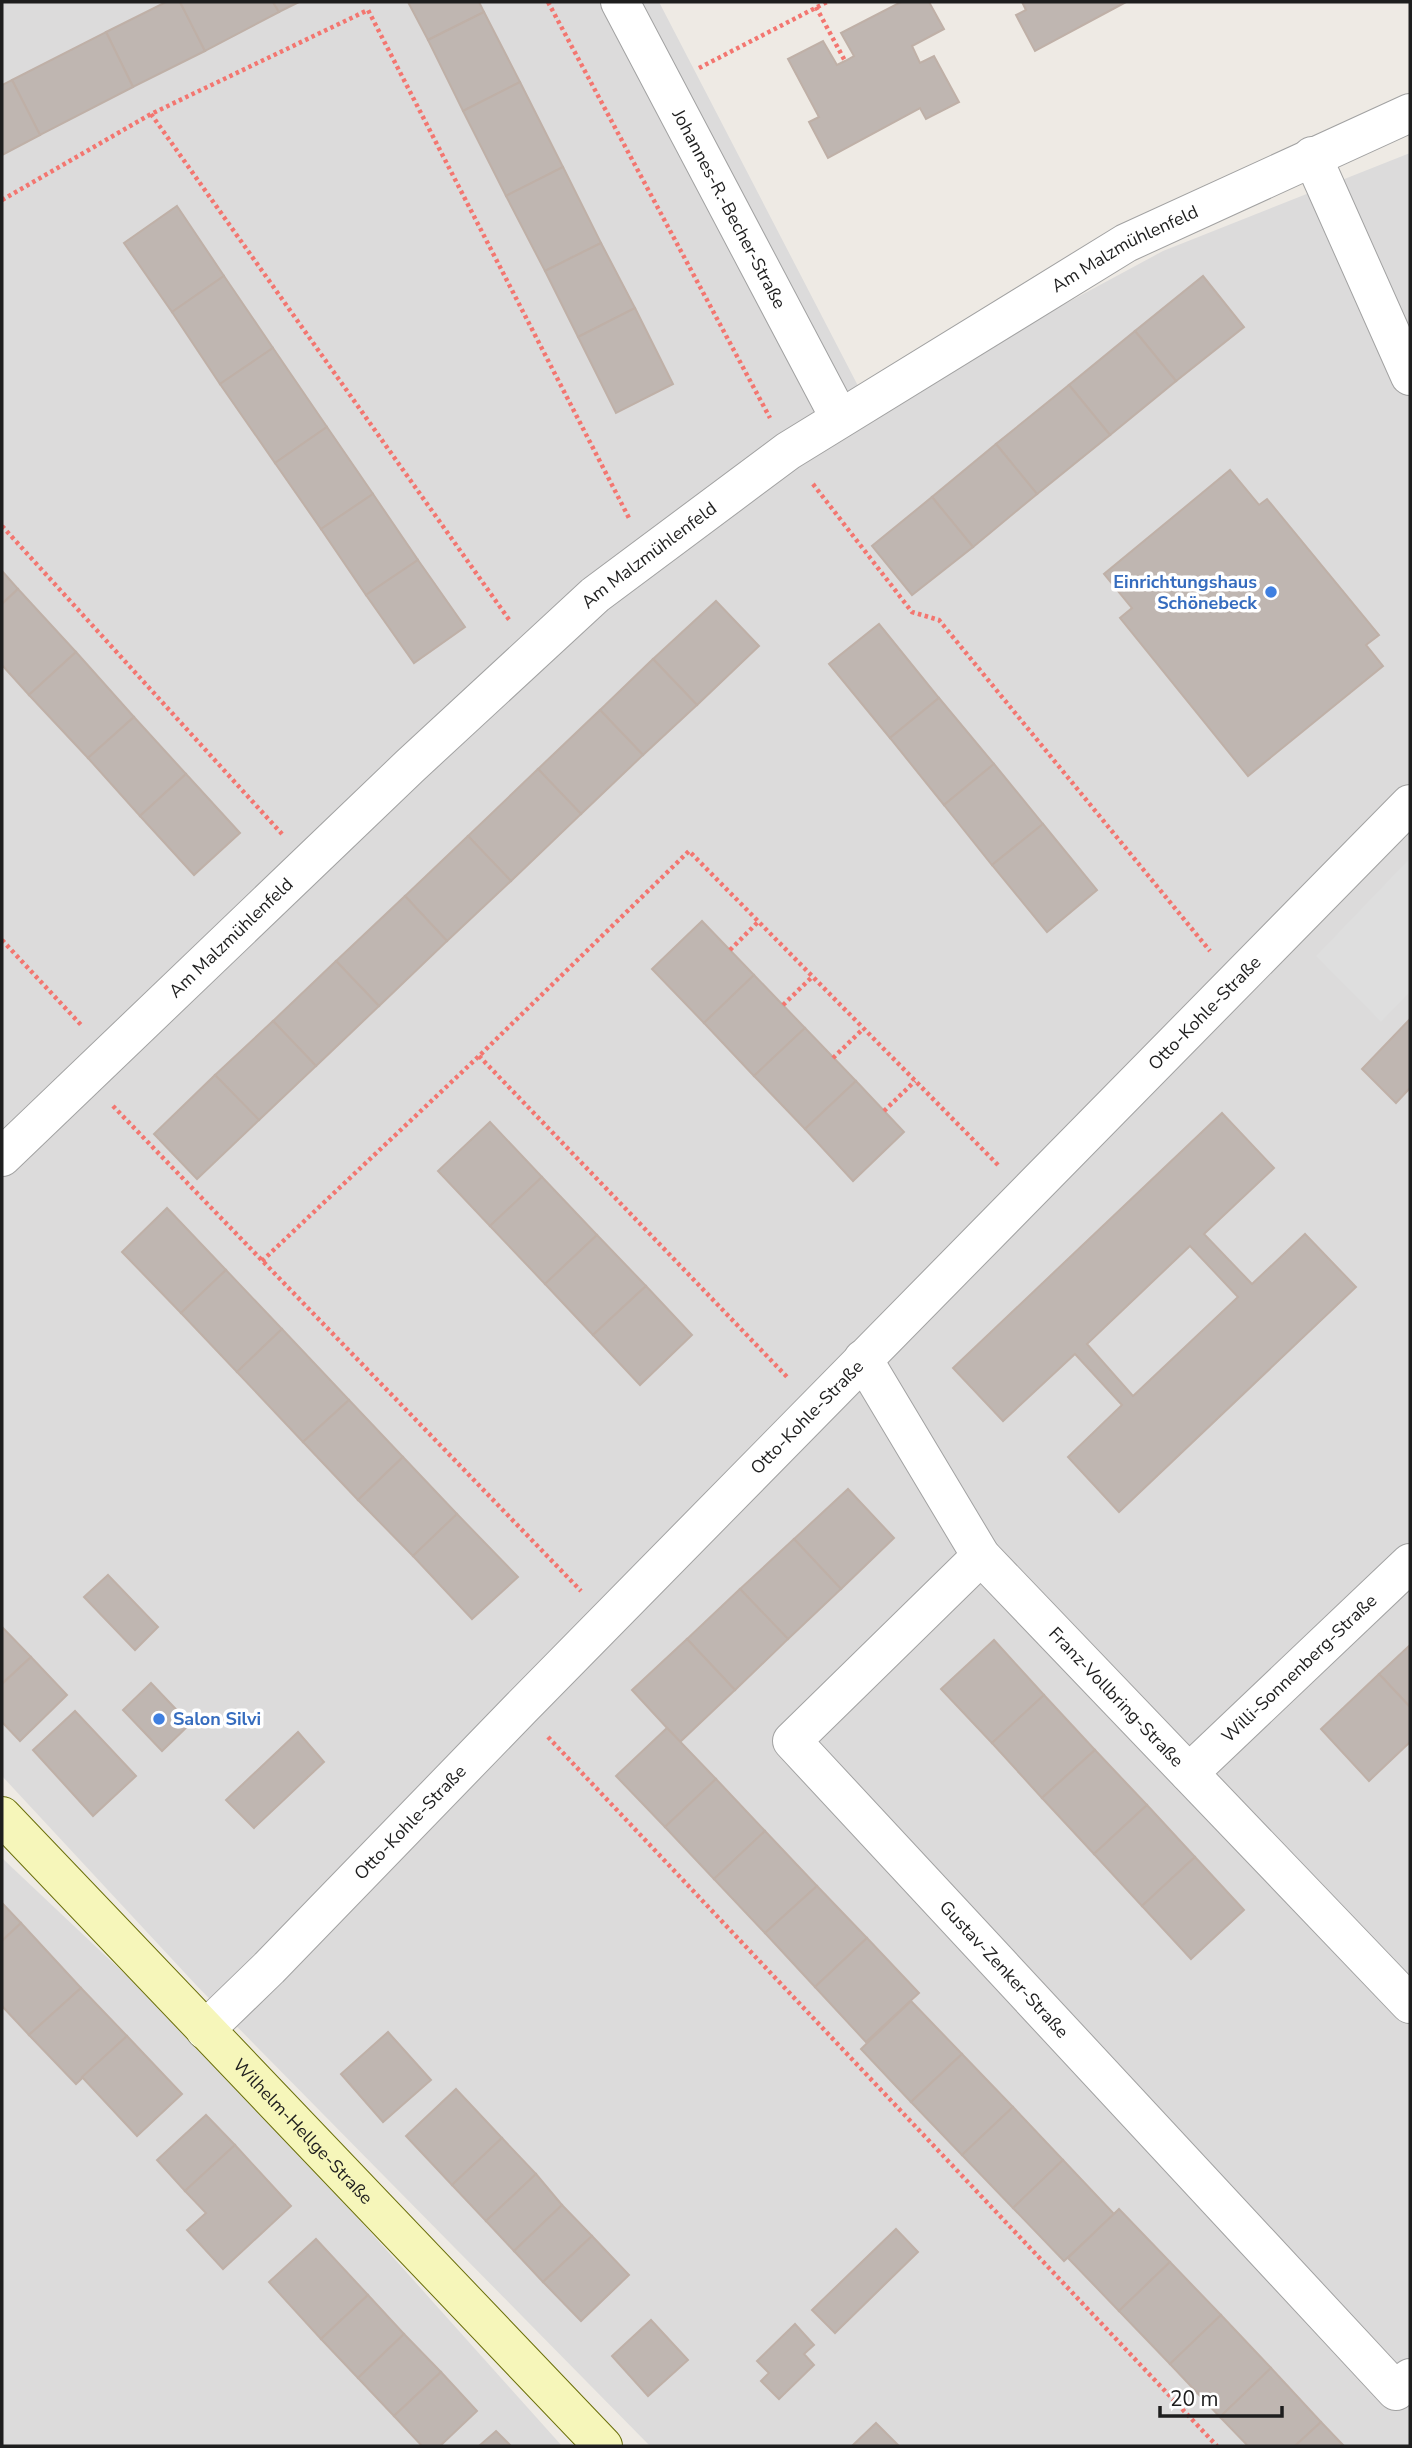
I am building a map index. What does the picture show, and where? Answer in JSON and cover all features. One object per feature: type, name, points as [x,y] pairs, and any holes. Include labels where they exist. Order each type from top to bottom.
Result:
[{"type":"main road","name":"Wilhelm-Hellge-Straße","points":[[2,1816],[603,2446]]},
{"type":"street","name":"Johannes-R.-Becher-Straße","points":[[620,2],[839,417]]},
{"type":"street","name":"Am Malzmühlenfeld","points":[[2,1157],[309,863],[595,596],[788,451],[839,417],[1126,243],[1410,113]]},
{"type":"street","points":[[1312,156],[1410,376]]},
{"type":"street","name":"Otto-Kohle-Straße","points":[[205,2030],[269,1968],[608,1619],[1410,804]]},
{"type":"street","name":"Franz-Vollbring-Straße","points":[[863,1359],[981,1556],[1408,1996]]},
{"type":"street","name":"Gustav-Zenker-Straße","points":[[981,1556],[792,1741],[1403,2384]]},
{"type":"street","name":"Willi-Sonnenberg-Straße","points":[[1189,1773],[1410,1563]]},
{"type":"path","points":[[548,2],[788,451],[912,611],[939,620],[1235,981]]},
{"type":"path","points":[[664,87],[827,2]]},
{"type":"path","points":[[816,7],[845,61]]},
{"type":"path","points":[[2,200],[151,114],[368,10],[648,555]]},
{"type":"path","points":[[151,114],[532,653]]},
{"type":"path","points":[[2,526],[309,863]]},
{"type":"path","points":[[262,1261],[689,852],[1026,1194]]},
{"type":"path","points":[[730,950],[758,922]]},
{"type":"path","points":[[2,940],[97,1066],[262,1261],[608,1619]]},
{"type":"path","points":[[783,1005],[812,977]]},
{"type":"path","points":[[833,1058],[863,1029]]},
{"type":"path","points":[[479,1056],[816,1408]]},
{"type":"path","points":[[884,1111],[915,1081]]},
{"type":"path","points":[[521,1708],[1217,2446]]},
{"type":"shaded area","points":[[2,2],[659,2],[870,409],[1163,251],[1410,153],[1410,2446],[650,2446],[197,1986],[2,1776]]},
{"type":"shaded area","points":[[1410,858],[1410,992],[1381,1022],[1316,956]]},
{"type":"shaded area","points":[[2,1858],[219,2063],[562,2446],[2,2446]]},
{"type":"building","points":[[166,2],[180,2],[205,51],[133,87],[106,32]]},
{"type":"building","points":[[180,2],[273,2],[279,12],[205,51]]},
{"type":"building","points":[[273,2],[299,2],[279,12]]},
{"type":"building","points":[[408,2],[479,2],[484,12],[428,40]]},
{"type":"building","points":[[901,2],[929,2],[944,29],[912,46],[920,63],[934,56],[959,102],[926,119],[920,108],[828,158],[809,122],[819,117],[788,59],[823,41],[837,65],[845,61],[854,56],[841,33]]},
{"type":"building","points":[[1022,2],[1126,2],[1035,51],[1016,15],[1026,10]]},
{"type":"building","points":[[484,12],[520,82],[463,111],[428,40]]},
{"type":"building","points":[[106,32],[133,87],[40,135],[12,80]]},
{"type":"building","points":[[12,80],[40,135],[2,155],[2,85]]},
{"type":"building","points":[[520,82],[563,167],[506,196],[463,111]]},
{"type":"building","points":[[563,167],[601,243],[545,271],[506,196]]},
{"type":"building","points":[[177,206],[224,276],[172,312],[124,243]]},
{"type":"building","points":[[601,243],[635,308],[578,337],[545,271]]},
{"type":"building","points":[[224,276],[273,348],[220,384],[172,312]]},
{"type":"building","points":[[1203,276],[1244,327],[1176,381],[1135,331]]},
{"type":"building","points":[[635,308],[673,384],[616,413],[578,337]]},
{"type":"building","points":[[1135,331],[1176,381],[1110,435],[1069,385]]},
{"type":"building","points":[[273,348],[327,427],[275,463],[220,384]]},
{"type":"building","points":[[1069,385],[1110,435],[1037,494],[996,444]]},
{"type":"building","points":[[327,427],[373,494],[321,529],[275,463]]},
{"type":"building","points":[[996,444],[1037,494],[973,547],[932,497]]},
{"type":"building","points":[[1230,470],[1259,505],[1267,499],[1379,635],[1366,645],[1383,666],[1248,776],[1120,618],[1132,608],[1104,574]]},
{"type":"building","points":[[373,494],[418,560],[366,595],[321,529]]},
{"type":"building","points":[[932,497],[973,547],[912,595],[872,546]]},
{"type":"building","points":[[418,560],[465,627],[414,663],[366,595]]},
{"type":"building","points":[[2,571],[18,589],[2,604]]},
{"type":"building","points":[[18,589],[76,652],[29,695],[2,665],[2,604]]},
{"type":"building","points":[[716,601],[759,646],[697,705],[653,659]]},
{"type":"building","points":[[879,624],[939,698],[890,738],[829,664]]},
{"type":"building","points":[[76,652],[134,717],[88,758],[29,695]]},
{"type":"building","points":[[653,659],[697,705],[643,755],[600,710]]},
{"type":"building","points":[[939,698],[994,764],[944,805],[890,738]]},
{"type":"building","points":[[600,710],[643,755],[581,814],[538,769]]},
{"type":"building","points":[[134,717],[186,774],[140,816],[88,758]]},
{"type":"building","points":[[994,764],[1043,824],[992,865],[944,805]]},
{"type":"building","points":[[538,769],[581,814],[511,881],[468,836]]},
{"type":"building","points":[[186,774],[240,833],[194,875],[140,816]]},
{"type":"building","points":[[1043,824],[1097,890],[1047,932],[992,865]]},
{"type":"building","points":[[468,836],[511,881],[447,941],[405,896]]},
{"type":"building","points":[[405,896],[447,941],[379,1006],[336,961]]},
{"type":"building","points":[[702,921],[754,975],[704,1023],[652,969]]},
{"type":"building","points":[[336,961],[379,1006],[316,1066],[273,1021]]},
{"type":"building","points":[[754,975],[805,1028],[754,1076],[704,1023]]},
{"type":"building","points":[[1410,1019],[1410,1088],[1396,1103],[1362,1069]]},
{"type":"building","points":[[273,1021],[316,1066],[259,1120],[215,1075]]},
{"type":"building","points":[[805,1028],[856,1081],[805,1129],[754,1076]]},
{"type":"building","points":[[215,1075],[259,1120],[197,1179],[154,1134]]},
{"type":"building","points":[[856,1081],[904,1132],[853,1181],[805,1129]]},
{"type":"building","points":[[1222,1113],[1274,1168],[1204,1234],[1252,1284],[1305,1234],[1356,1287],[1119,1512],[1068,1457],[1122,1405],[1075,1354],[1003,1421],[953,1368]],"holes":[[[1190,1246],[1238,1297],[1133,1396],[1087,1344]]]},
{"type":"building","points":[[490,1122],[542,1177],[490,1226],[438,1171]]},
{"type":"building","points":[[542,1177],[597,1235],[545,1284],[490,1226]]},
{"type":"building","points":[[167,1208],[226,1270],[181,1313],[122,1252]]},
{"type":"building","points":[[597,1235],[646,1286],[593,1335],[545,1284]]},
{"type":"building","points":[[226,1270],[282,1329],[237,1372],[181,1313]]},
{"type":"building","points":[[646,1286],[692,1335],[640,1385],[593,1335]]},
{"type":"building","points":[[282,1329],[349,1400],[303,1442],[237,1372]]},
{"type":"building","points":[[349,1400],[403,1457],[358,1500],[303,1442]]},
{"type":"building","points":[[403,1457],[457,1514],[413,1556],[358,1500]]},
{"type":"building","points":[[848,1489],[894,1538],[841,1589],[794,1539]]},
{"type":"building","points":[[457,1514],[518,1577],[472,1619],[413,1556]]},
{"type":"building","points":[[794,1539],[841,1589],[788,1639],[740,1589]]},
{"type":"building","points":[[108,1575],[158,1627],[135,1650],[84,1597]]},
{"type":"building","points":[[740,1589],[788,1639],[735,1690],[687,1639]]},
{"type":"building","points":[[2,1627],[31,1657],[2,1684]]},
{"type":"building","points":[[687,1639],[735,1690],[680,1742],[632,1690]]},
{"type":"building","points":[[994,1640],[1044,1695],[992,1743],[941,1689]]},
{"type":"building","points":[[1410,1645],[1410,1707],[1379,1674]]},
{"type":"building","points":[[31,1657],[67,1695],[20,1741],[2,1722],[2,1684]]},
{"type":"building","points":[[1379,1674],[1410,1707],[1410,1742],[1369,1781],[1321,1729]]},
{"type":"building","points":[[151,1683],[190,1724],[162,1751],[123,1710]]},
{"type":"building","points":[[1044,1695],[1095,1750],[1042,1798],[992,1743]]},
{"type":"building","points":[[75,1711],[136,1776],[93,1816],[33,1750]]},
{"type":"building","points":[[667,1728],[716,1779],[665,1827],[616,1776]]},
{"type":"building","points":[[298,1732],[324,1762],[254,1828],[226,1800]]},
{"type":"building","points":[[1095,1750],[1147,1805],[1094,1854],[1042,1798]]},
{"type":"building","points":[[716,1779],[765,1831],[714,1879],[665,1827]]},
{"type":"building","points":[[1147,1805],[1195,1857],[1142,1906],[1094,1854]]},
{"type":"building","points":[[765,1831],[817,1886],[765,1933],[714,1879]]},
{"type":"building","points":[[1195,1857],[1244,1910],[1191,1959],[1142,1906]]},
{"type":"building","points":[[817,1886],[867,1938],[815,1987],[765,1933]]},
{"type":"building","points":[[2,1903],[21,1923],[2,1941]]},
{"type":"building","points":[[21,1923],[81,1988],[29,2035],[2,2006],[2,1941]]},
{"type":"building","points":[[867,1938],[919,1993],[866,2042],[815,1987]]},
{"type":"building","points":[[81,1988],[127,2036],[76,2084],[29,2035]]},
{"type":"building","points":[[911,2001],[962,2054],[911,2102],[861,2049]]},
{"type":"building","points":[[388,2032],[431,2080],[383,2122],[341,2074]]},
{"type":"building","points":[[127,2036],[182,2094],[137,2136],[82,2077]]},
{"type":"building","points":[[962,2054],[1013,2107],[962,2155],[911,2102]]},
{"type":"building","points":[[456,2089],[502,2138],[452,2185],[406,2136]]},
{"type":"building","points":[[1013,2107],[1063,2160],[1013,2208],[962,2155]]},
{"type":"building","points":[[206,2115],[235,2145],[185,2191],[157,2160]]},
{"type":"building","points":[[502,2138],[536,2174],[486,2221],[452,2185]]},
{"type":"building","points":[[235,2145],[291,2206],[223,2269],[187,2230],[206,2213],[185,2191]]},
{"type":"building","points":[[1063,2160],[1114,2214],[1064,2261],[1013,2208]]},
{"type":"building","points":[[536,2174],[562,2205],[514,2251],[486,2221]]},
{"type":"building","points":[[562,2205],[592,2236],[543,2282],[514,2251]]},
{"type":"building","points":[[1119,2209],[1170,2262],[1119,2311],[1068,2258]]},
{"type":"building","points":[[896,2229],[918,2252],[835,2333],[812,2310]]},
{"type":"building","points":[[592,2236],[629,2275],[581,2321],[543,2282]]},
{"type":"building","points":[[316,2239],[368,2295],[321,2339],[269,2282]]},
{"type":"building","points":[[1170,2262],[1221,2315],[1170,2364],[1119,2311]]},
{"type":"building","points":[[368,2295],[404,2334],[358,2378],[321,2339]]},
{"type":"building","points":[[1221,2315],[1271,2368],[1220,2417],[1170,2364]]},
{"type":"building","points":[[651,2320],[688,2360],[648,2396],[612,2356]]},
{"type":"building","points":[[795,2324],[814,2345],[804,2354],[814,2365],[779,2399],[761,2381],[769,2373],[757,2361]]},
{"type":"building","points":[[404,2334],[441,2372],[394,2416],[358,2378]]},
{"type":"building","points":[[1271,2368],[1321,2422],[1295,2446],[1248,2446],[1220,2417]]},
{"type":"building","points":[[441,2372],[477,2411],[440,2446],[422,2446],[394,2416]]},
{"type":"building","points":[[1321,2422],[1344,2446],[1295,2446]]},
{"type":"building","points":[[876,2423],[899,2446],[852,2446]]},
{"type":"building","points":[[496,2431],[511,2446],[479,2446]]},
{"type":"place","name":"Einrichtungshaus Schönebeck","points":[[1271,592]]},
{"type":"place","name":"Salon Silvi","points":[[159,1719]]}]
